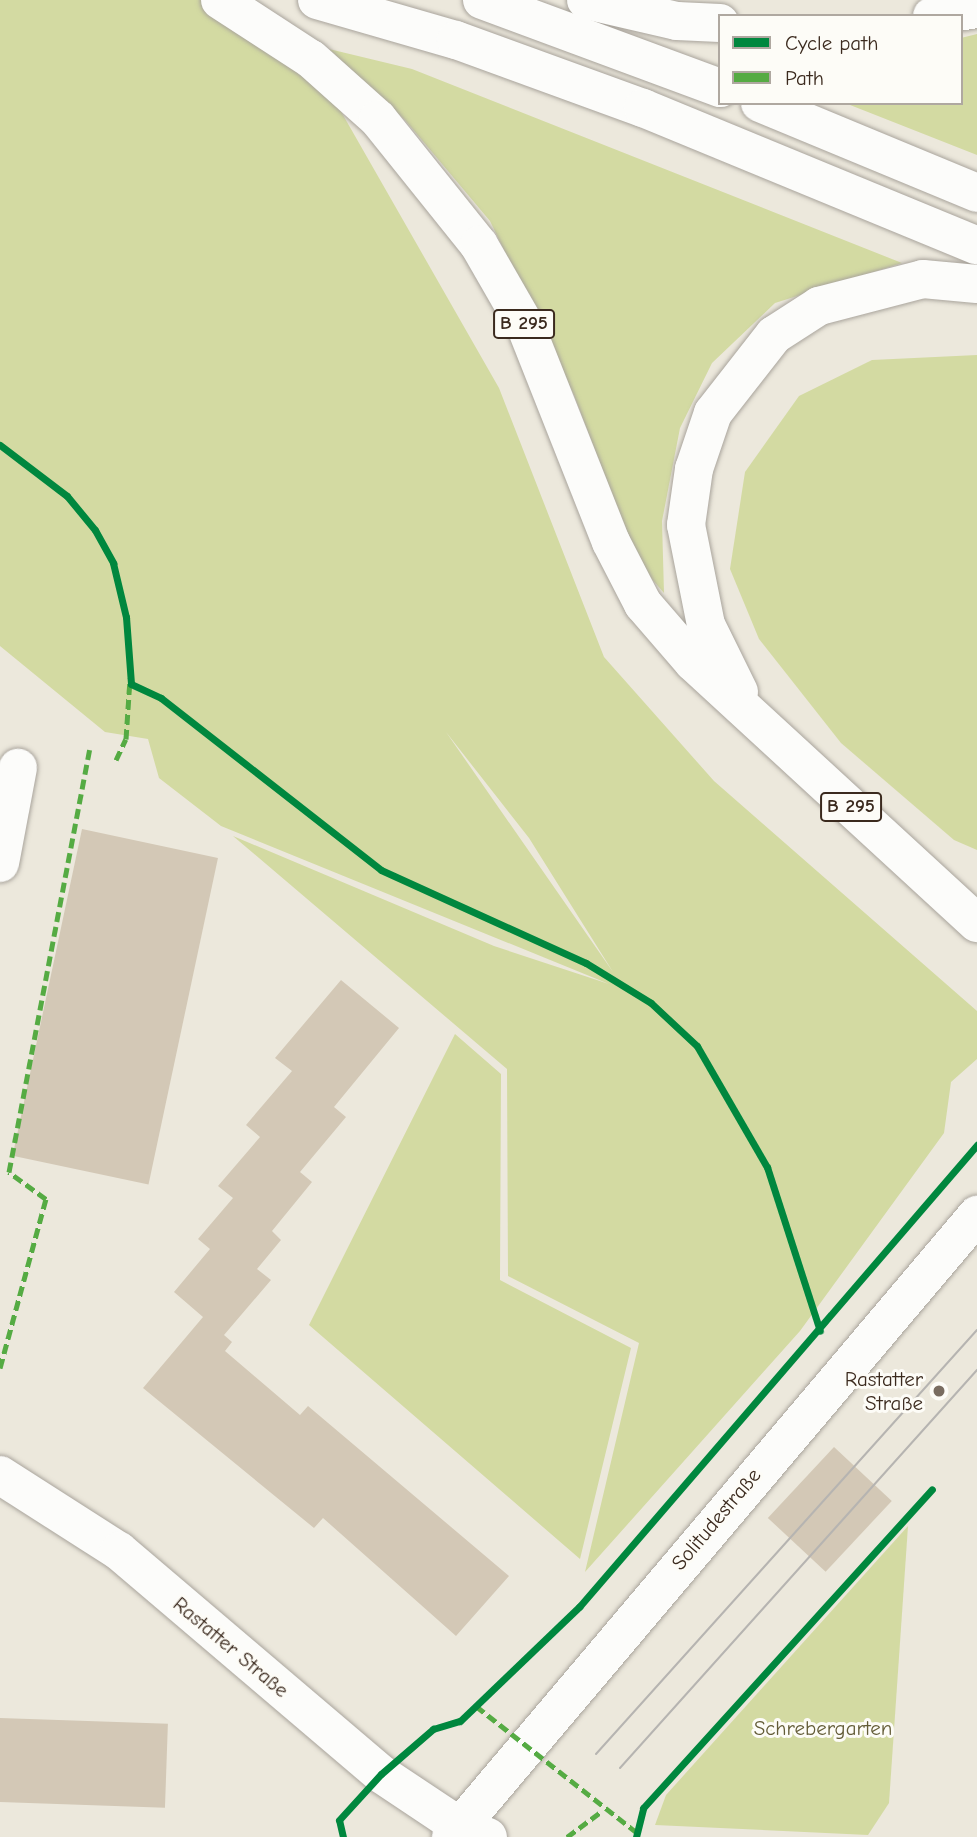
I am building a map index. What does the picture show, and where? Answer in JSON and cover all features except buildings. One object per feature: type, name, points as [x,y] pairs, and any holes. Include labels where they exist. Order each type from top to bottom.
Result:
[{"type":"main road","name":"B 295","points":[[220,0],[311,59],[378,119],[435,183],[525,326],[611,542],[643,604],[694,662],[746,706],[971,912]]},
{"type":"main road","points":[[317,0],[456,40],[643,108],[977,246]]},
{"type":"main road","points":[[482,0],[718,87]]},
{"type":"main road","points":[[586,0],[677,21],[718,23]]},
{"type":"main road","points":[[945,14],[977,9]]},
{"type":"main road","points":[[765,105],[977,193]]},
{"type":"main road","name":"B 295","points":[[746,706],[706,625],[686,525],[694,469],[713,413],[774,335],[820,306],[923,279],[977,284]]},
{"type":"main road","points":[[0,863],[18,768]]},
{"type":"main road","name":"Solitudestraße","points":[[466,1833],[977,1215]]},
{"type":"main road","name":"Rastatter Straße","points":[[0,1475],[118,1551],[381,1774],[466,1833]]},
{"type":"green space","points":[[0,0],[205,0],[311,59],[499,388],[604,657],[714,781],[977,1011],[977,1059],[951,1082],[944,1133],[800,1331],[585,1572],[639,1343],[508,1276],[507,1069],[233,836],[494,946],[609,984],[221,826],[159,778],[148,739],[105,732],[0,646]],"holes":[[[446,732],[529,838],[613,972]]]},
{"type":"green space","points":[[977,34],[977,155],[850,105],[963,105],[963,38]]},
{"type":"green space","points":[[329,49],[412,69],[902,263],[775,303],[712,363],[680,428],[662,521],[664,593],[638,563],[574,395],[490,221],[405,120]]},
{"type":"green space","points":[[977,355],[977,850],[954,840],[841,743],[759,639],[730,569],[745,472],[799,396],[872,360]]},
{"type":"green space","points":[[455,1034],[501,1074],[500,1280],[631,1348],[580,1559],[309,1325]]},
{"type":"green space","name":"Schrebergarten","points":[[908,1526],[889,1803],[868,1835],[655,1825],[666,1795]]},
{"type":"tram line","points":[[596,1754],[977,1330]]},
{"type":"tram line","points":[[620,1768],[977,1370]]},
{"type":"marked path","points":[[116,760],[126,739],[130,678]]},
{"type":"marked path","points":[[0,1368],[46,1199],[9,1172],[90,749]]},
{"type":"marked path","points":[[476,1706],[636,1832]]},
{"type":"marked path","points":[[567,1837],[602,1811]]},
{"type":"cycle path","points":[[0,445],[67,496],[95,530],[113,563],[126,617],[131,684],[161,698],[381,870],[586,963],[651,1003],[697,1046],[767,1167],[820,1331]]},
{"type":"cycle path","points":[[343,1837],[339,1820],[381,1774],[433,1729],[460,1721],[579,1607],[977,1145]]},
{"type":"cycle path","points":[[636,1837],[643,1808],[932,1489]]},
{"type":"place","name":"Rastatter Straße","points":[[939,1391]]}]
